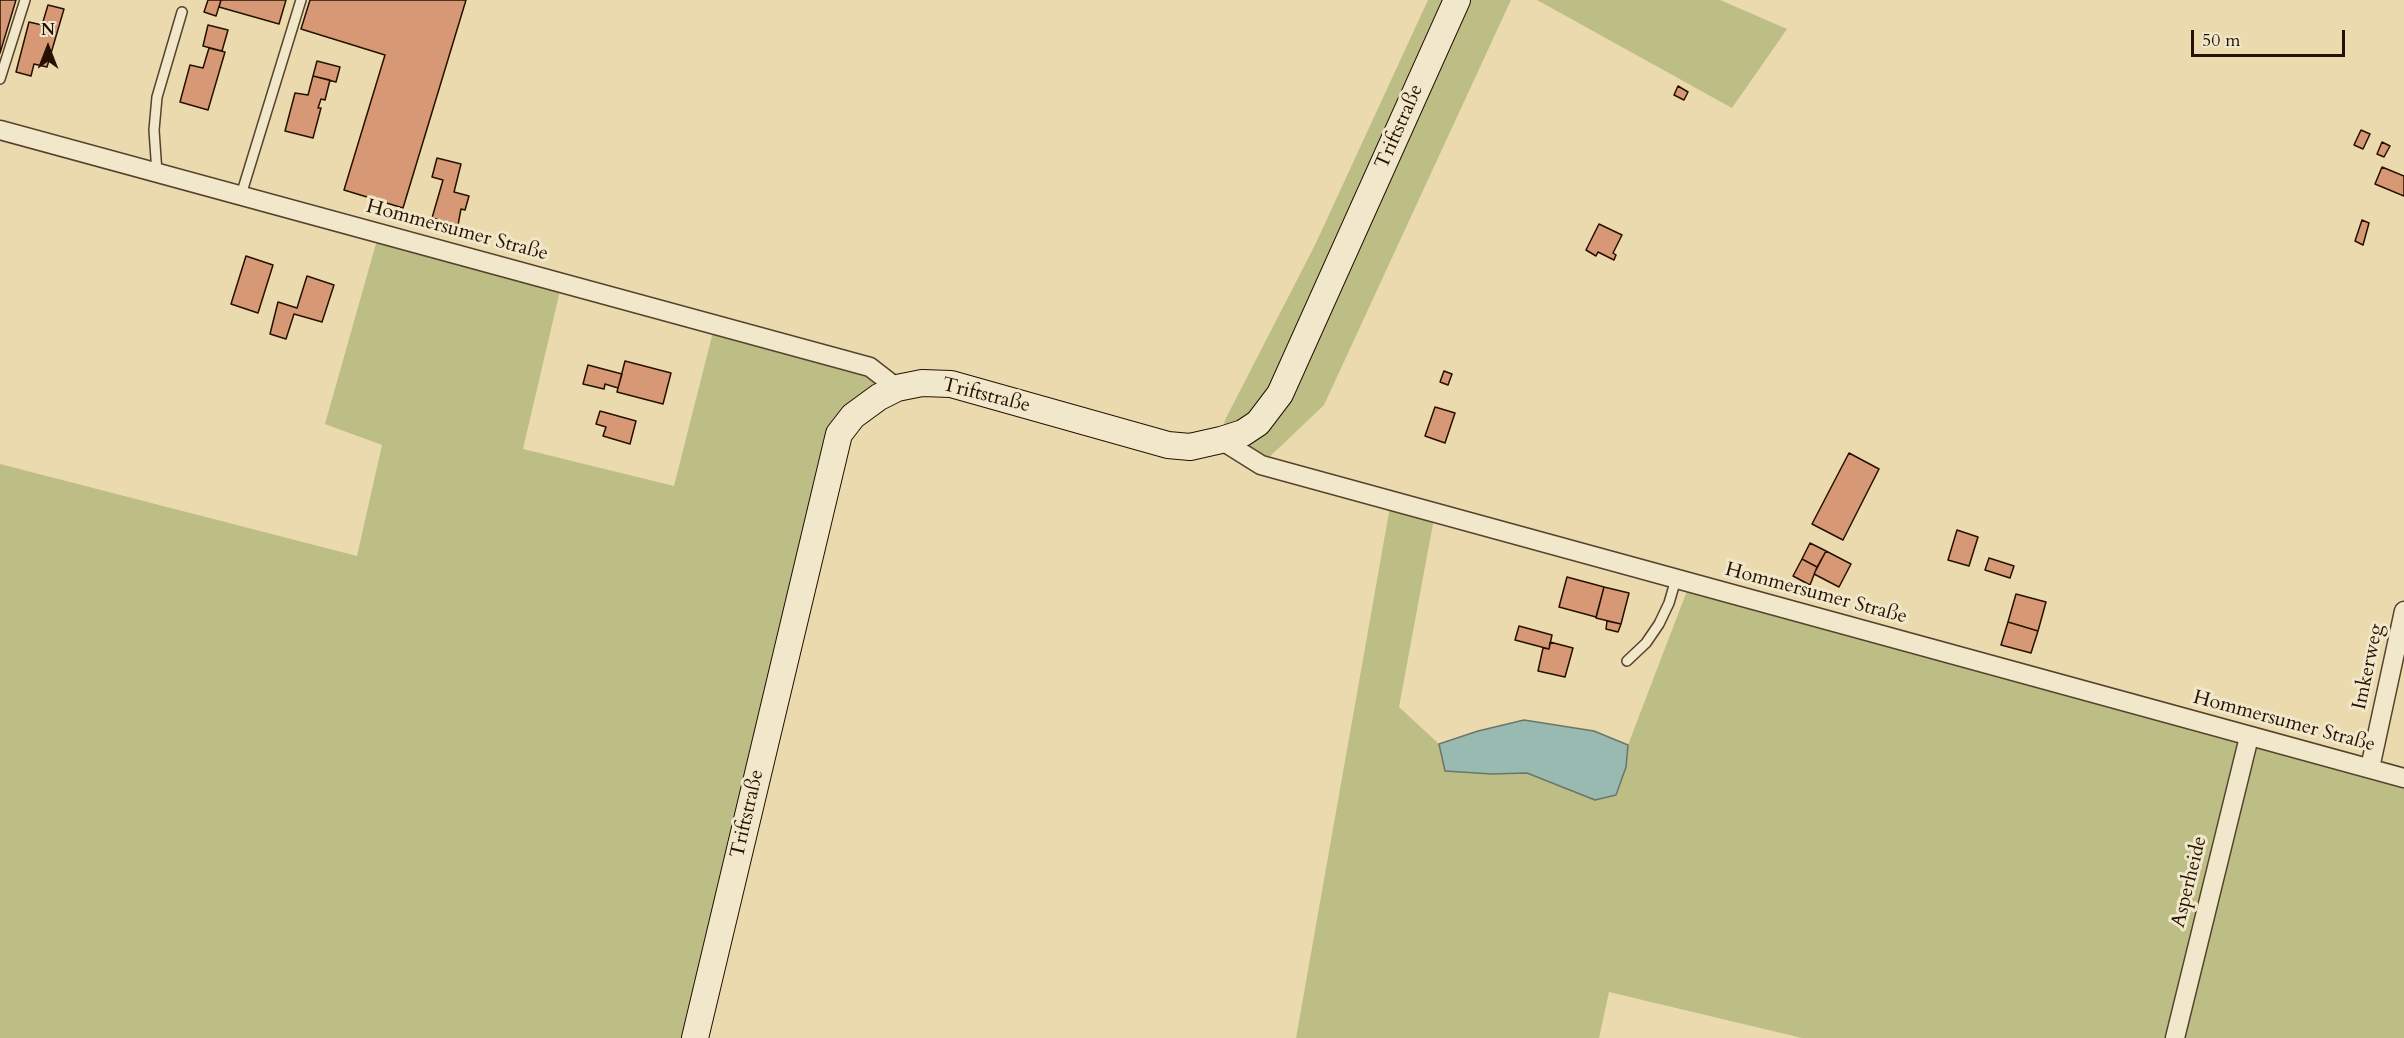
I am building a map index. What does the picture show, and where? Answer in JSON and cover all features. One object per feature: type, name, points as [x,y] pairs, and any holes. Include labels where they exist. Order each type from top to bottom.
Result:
[{"type":"street","name":"Triftstraße","points":[[695,1038],[839,434],[853,416],[879,397],[897,388],[922,383],[951,384],[1168,445],[1190,447],[1221,440],[1243,433],[1258,423],[1280,394],[1457,0]]},
{"type":"street","name":"Hommersumer Straße","points":[[0,130],[870,367],[897,388]]},
{"type":"street","name":"Hommersumer Straße","points":[[1221,440],[1261,465],[2404,778]]},
{"type":"street","name":"Imkerweg","points":[[2370,768],[2404,611]]},
{"type":"street","name":"Asperheide","points":[[2175,1038],[2249,737]]},
{"type":"lane","points":[[0,79],[25,0]]},
{"type":"lane","points":[[241,195],[301,0]]},
{"type":"lane","points":[[157,173],[154,130],[157,97],[182,12]]},
{"type":"lane","points":[[1627,661],[1646,643],[1659,624],[1669,603],[1676,579]]},
{"type":"green space","points":[[1428,0],[1511,0],[1324,405],[1261,465],[1221,440],[1225,420],[1315,245]]},
{"type":"green space","points":[[1537,0],[1720,0],[1787,29],[1732,108]]},
{"type":"green space","points":[[379,233],[562,282],[523,449],[674,486],[715,324],[870,367],[897,388],[853,416],[695,1038],[0,1038],[0,464],[357,556],[382,445],[325,424]]},
{"type":"green space","points":[[1391,501],[1435,513],[1399,707],[1439,744],[1446,771],[1492,774],[1527,773],[1595,800],[1626,767],[1628,745],[1690,583],[2404,778],[2404,1038],[1802,1038],[1609,992],[1599,1038],[1296,1038]]},
{"type":"water","points":[[1524,720],[1594,731],[1628,745],[1626,767],[1616,795],[1595,800],[1527,773],[1492,774],[1445,771],[1439,744],[1478,731]]},
{"type":"building","points":[[0,0],[16,0],[0,53]]},
{"type":"building","points":[[208,0],[221,0],[216,16],[204,12]]},
{"type":"building","points":[[221,0],[286,0],[279,24],[219,7]]},
{"type":"building","points":[[310,0],[466,0],[403,208],[344,190],[385,55],[301,29]]},
{"type":"building","points":[[48,5],[64,9],[47,67],[34,64],[31,76],[16,72],[29,22],[42,25]]},
{"type":"building","points":[[208,25],[228,30],[222,51],[203,46]]},
{"type":"building","points":[[209,48],[225,52],[208,110],[180,102],[190,65],[203,68]]},
{"type":"building","points":[[317,61],[340,67],[336,82],[313,76]]},
{"type":"building","points":[[313,76],[330,80],[325,100],[321,99],[318,108],[321,108],[313,138],[285,131],[295,93],[308,95]]},
{"type":"building","points":[[1678,86],[1688,92],[1684,100],[1674,95]]},
{"type":"building","points":[[2361,130],[2370,134],[2363,149],[2354,145]]},
{"type":"building","points":[[2382,142],[2390,146],[2384,157],[2377,154]]},
{"type":"building","points":[[437,158],[461,164],[454,192],[469,196],[465,210],[461,209],[458,225],[432,218],[443,180],[432,177]]},
{"type":"building","points":[[2382,167],[2404,176],[2404,196],[2375,184]]},
{"type":"building","points":[[2362,220],[2369,223],[2363,245],[2355,241]]},
{"type":"building","points":[[1599,224],[1622,235],[1613,253],[1616,255],[1614,260],[1598,252],[1596,256],[1586,250]]},
{"type":"building","points":[[246,256],[273,265],[258,313],[231,304]]},
{"type":"building","points":[[307,276],[334,285],[322,322],[294,314],[286,339],[270,334],[278,302],[297,308]]},
{"type":"building","points":[[625,361],[671,373],[663,404],[617,392]]},
{"type":"building","points":[[588,365],[622,374],[618,388],[605,384],[604,389],[583,384]]},
{"type":"building","points":[[1444,371],[1452,374],[1448,385],[1440,382]]},
{"type":"building","points":[[1435,407],[1455,413],[1445,443],[1425,436]]},
{"type":"building","points":[[600,411],[636,421],[630,444],[603,436],[606,427],[596,424]]},
{"type":"building","points":[[1849,453],[1879,469],[1843,540],[1812,524]]},
{"type":"building","points":[[1957,530],[1978,537],[1969,566],[1948,560]]},
{"type":"building","points":[[1810,543],[1826,551],[1817,567],[1802,559]]},
{"type":"building","points":[[1826,551],[1851,564],[1839,587],[1814,574]]},
{"type":"building","points":[[1989,558],[2014,566],[2010,578],[1985,570]]},
{"type":"building","points":[[1802,559],[1817,567],[1810,585],[1793,576]]},
{"type":"building","points":[[1567,577],[1604,587],[1596,617],[1559,607]]},
{"type":"building","points":[[1604,587],[1629,593],[1621,624],[1596,618]]},
{"type":"building","points":[[2016,594],[2046,602],[2038,631],[2008,622]]},
{"type":"building","points":[[1607,621],[1621,624],[1618,632],[1606,629]]},
{"type":"building","points":[[2008,622],[2038,631],[2031,653],[2001,645]]},
{"type":"building","points":[[1519,626],[1552,635],[1549,649],[1515,640]]},
{"type":"building","points":[[1550,642],[1573,648],[1565,677],[1538,671],[1543,648],[1549,649]]}]
